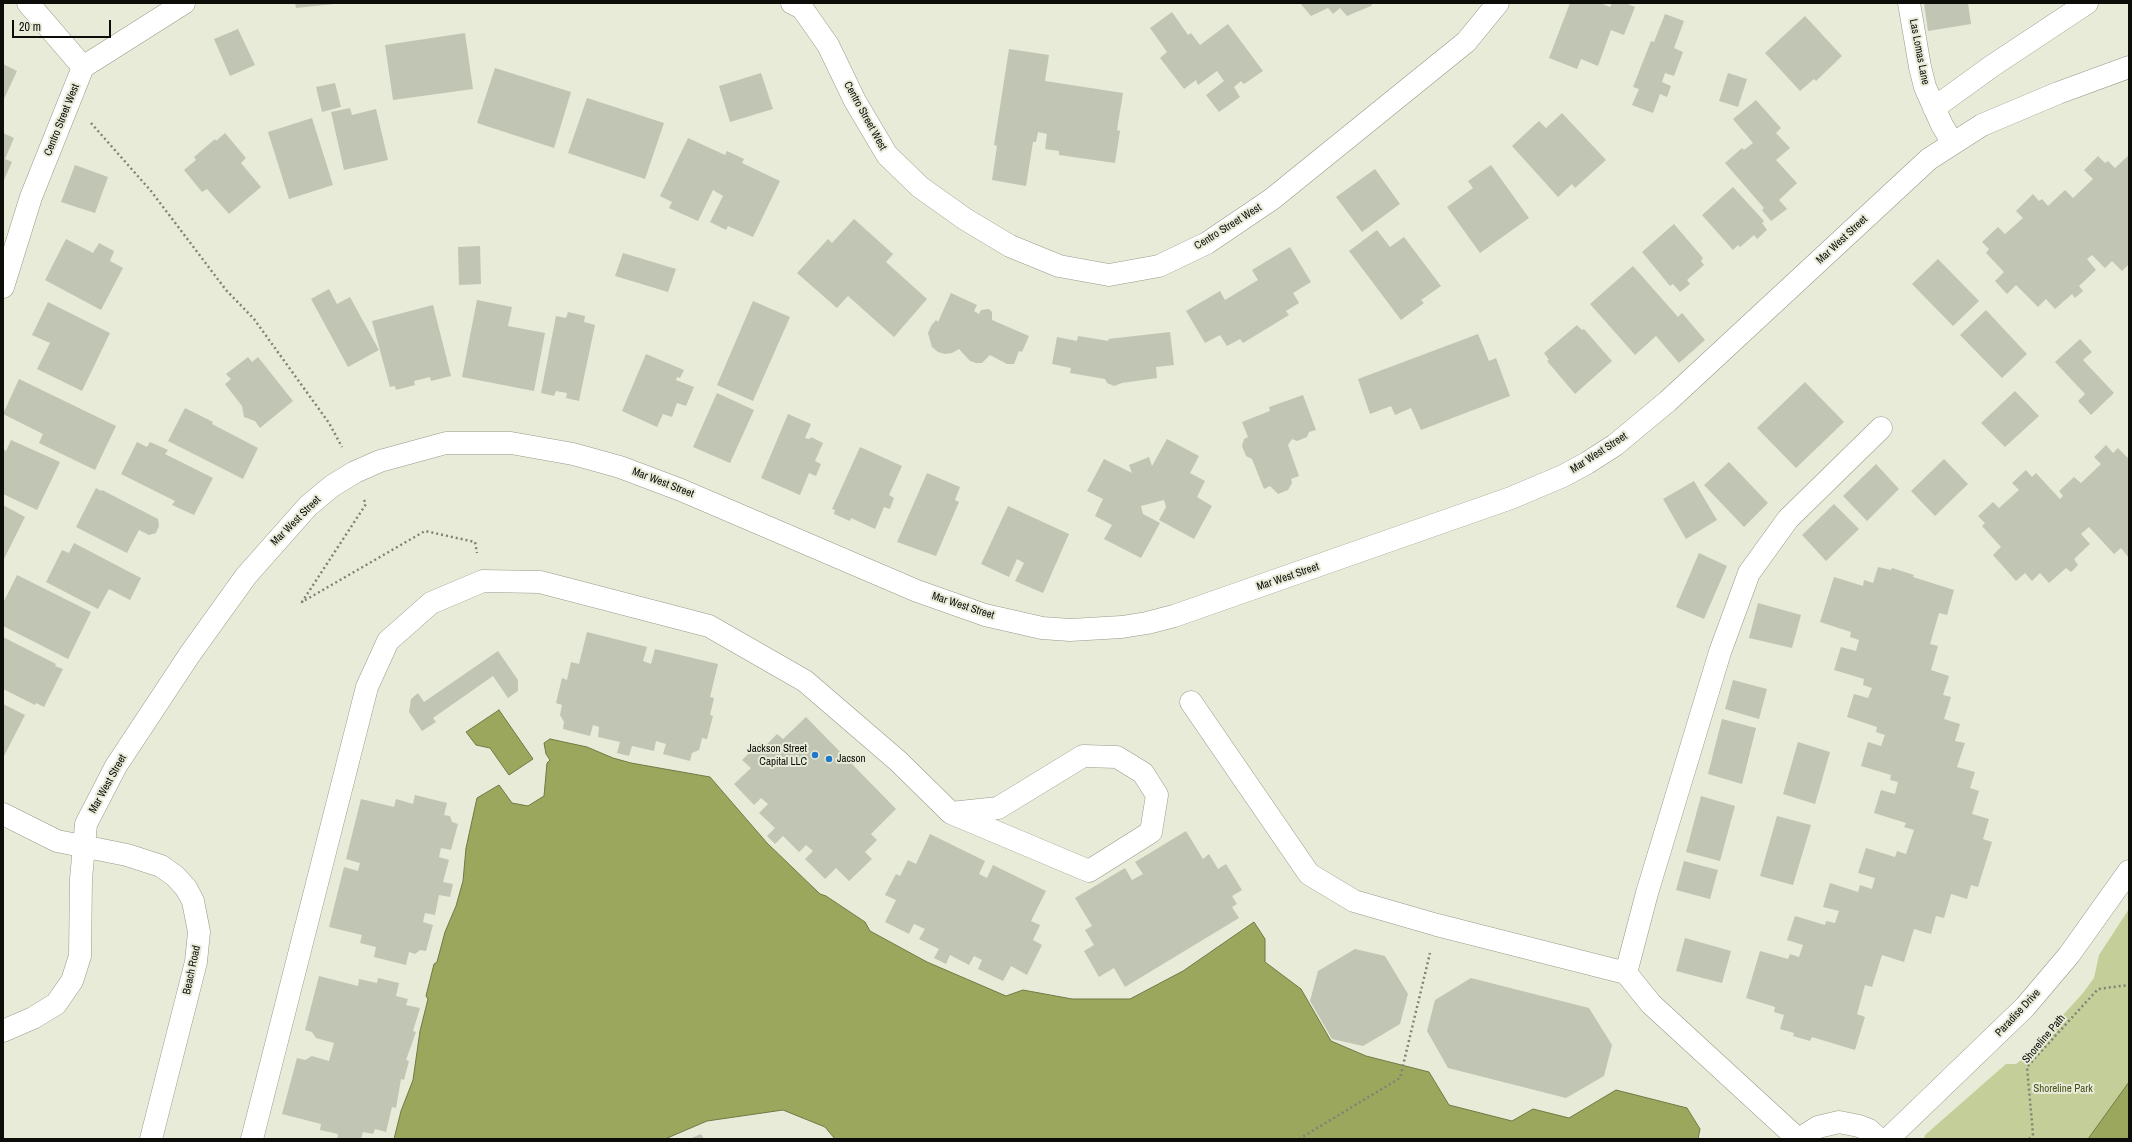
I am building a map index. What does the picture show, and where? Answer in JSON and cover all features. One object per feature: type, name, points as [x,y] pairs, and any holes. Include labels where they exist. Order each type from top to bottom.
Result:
[{"type":"street","points":[[28,3],[83,67],[184,3]]},
{"type":"street","name":"Centro Street West","points":[[792,3],[802,8],[828,45],[855,101],[887,155],[920,187],[966,219],[1010,246],[1058,266],[1109,275],[1159,266],[1207,243],[1272,199],[1466,42],[1498,3]]},
{"type":"street","name":"Las Lomas Lane","points":[[1910,3],[1920,67],[1934,108],[1952,142]]},
{"type":"street","points":[[1934,108],[2087,3]]},
{"type":"street","name":"Centro Street West","points":[[3,287],[31,197],[83,67]]},
{"type":"street","name":"Mar West Street","points":[[3,1030],[33,1018],[56,1004],[72,981],[80,956],[83,848],[86,824],[116,766],[190,654],[246,576],[308,506],[332,486],[356,472],[380,461],[446,443],[511,443],[573,454],[620,467],[681,490],[917,591],[985,615],[1042,628],[1070,630],[1122,627],[1147,623],[1174,616],[1511,498],[1563,476],[1587,463],[1620,441],[1668,401],[1929,159],[1952,142],[1982,125],[2016,109],[2129,67]]},
{"type":"street","points":[[1626,973],[1647,894],[1720,652],[1749,573],[1788,518],[1881,428]]},
{"type":"street","points":[[252,1139],[367,687],[388,641],[431,603],[483,581],[540,582],[709,626],[805,681],[898,762],[952,813],[1090,871],[1151,832],[1157,795],[1143,773],[1117,757],[1083,756],[998,808],[952,813]]},
{"type":"street","points":[[1192,702],[1251,791],[1310,874],[1354,901],[1437,925],[1626,973],[1651,1004],[1799,1139],[1818,1127],[1839,1122],[1859,1126],[1869,1130],[1880,1139]]},
{"type":"street","name":"Beach Road","points":[[3,814],[57,841],[83,848],[127,855],[160,866],[175,876],[186,888],[197,916],[199,932],[196,962],[151,1139]]},
{"type":"street","name":"Paradise Drive","points":[[1888,1139],[2025,1007],[2070,955],[2129,871]]},
{"type":"path","points":[[70,102],[97,129],[151,191],[226,290],[254,319],[329,423],[356,472],[366,504],[302,602],[425,531],[475,542],[483,581]]},
{"type":"path","points":[[1298,1139],[1400,1078],[1437,925]]},
{"type":"path","name":"Shoreline Path","points":[[2030,1139],[2033,1134],[2027,1067],[2098,989],[2129,985]]},
{"type":"green space","name":"Shoreline Park","points":[[2129,909],[2129,1082],[2088,1139],[1924,1139],[1925,1135],[2006,1064],[2016,1064],[2026,1056],[2083,993],[2094,978],[2099,955]]},
{"type":"shaded area","points":[[499,710],[533,759],[509,775],[490,748],[476,745],[466,732]]},
{"type":"shaded area","points":[[550,739],[587,747],[613,758],[631,763],[710,777],[767,843],[820,894],[826,896],[865,922],[870,931],[927,962],[1006,996],[1023,990],[1072,999],[1130,999],[1183,971],[1254,922],[1265,939],[1265,962],[1301,989],[1331,1041],[1366,1056],[1429,1072],[1449,1105],[1512,1121],[1533,1109],[1569,1118],[1616,1090],[1687,1108],[1700,1129],[1698,1139],[835,1139],[825,1127],[783,1110],[707,1121],[665,1139],[394,1139],[401,1111],[413,1080],[420,1031],[428,999],[426,996],[434,964],[437,962],[445,932],[456,906],[463,881],[466,848],[477,798],[499,785],[512,803],[528,806],[544,796],[547,763],[550,760],[546,754],[544,743]]},
{"type":"shaded area","points":[[2129,1082],[2129,1139],[2088,1139]]},
{"type":"building","points":[[295,3],[334,3],[334,4],[296,8]]},
{"type":"building","points":[[1300,3],[1373,3],[1371,6],[1347,16],[1340,8],[1333,14],[1328,8],[1311,16]]},
{"type":"building","points":[[1570,3],[1600,3],[1610,7],[1612,3],[1625,3],[1635,7],[1624,35],[1611,30],[1598,66],[1581,59],[1577,69],[1549,58]]},
{"type":"building","points":[[1924,3],[1968,3],[1971,24],[1928,31]]},
{"type":"building","points":[[1172,12],[1188,35],[1191,33],[1200,45],[1228,24],[1263,71],[1244,84],[1241,81],[1234,87],[1240,97],[1219,112],[1206,95],[1224,81],[1217,71],[1198,85],[1196,80],[1184,89],[1160,58],[1167,52],[1150,28]]},
{"type":"building","points":[[1665,14],[1684,21],[1674,48],[1683,52],[1674,76],[1665,73],[1662,82],[1671,86],[1667,97],[1660,94],[1653,113],[1632,105],[1639,89],[1633,87],[1651,41],[1654,42]]},
{"type":"building","points":[[1805,16],[1842,56],[1816,81],[1814,79],[1800,91],[1765,53]]},
{"type":"building","points":[[238,29],[255,65],[230,76],[214,39]]},
{"type":"building","points":[[465,33],[473,89],[393,100],[385,45]]},
{"type":"building","points":[[1009,49],[1049,55],[1045,81],[1123,93],[1117,130],[1120,131],[1115,163],[1059,155],[1059,151],[1045,149],[1047,134],[1038,132],[1036,142],[1033,142],[1026,186],[992,180],[997,146],[994,145]]},
{"type":"building","points":[[3,64],[17,71],[3,101]]},
{"type":"building","points":[[495,68],[571,92],[554,148],[477,123]]},
{"type":"building","points":[[761,73],[773,109],[730,122],[719,86]]},
{"type":"building","points":[[1728,73],[1747,79],[1738,107],[1719,101]]},
{"type":"building","points":[[335,83],[341,107],[322,112],[316,87]]},
{"type":"building","points":[[587,98],[664,123],[645,179],[568,153]]},
{"type":"building","points":[[1756,100],[1781,128],[1776,133],[1790,148],[1776,160],[1797,183],[1779,200],[1787,209],[1771,221],[1762,210],[1764,208],[1725,163],[1742,148],[1744,150],[1753,143],[1733,119]]},
{"type":"building","points":[[350,108],[352,115],[376,109],[388,160],[344,170],[331,112]]},
{"type":"building","points":[[1562,113],[1606,160],[1575,188],[1572,184],[1558,197],[1512,146],[1539,121],[1546,128]]},
{"type":"building","points":[[312,118],[333,185],[289,199],[268,132]]},
{"type":"building","points":[[3,133],[14,138],[5,159],[12,162],[3,182]]},
{"type":"building","points":[[225,133],[246,158],[241,163],[261,187],[229,214],[207,189],[202,192],[184,170],[196,160],[194,157],[215,139],[216,141]]},
{"type":"building","points":[[688,138],[725,155],[727,151],[744,159],[742,163],[780,181],[753,237],[728,226],[726,230],[710,222],[723,196],[713,190],[698,221],[669,208],[672,202],[660,196]]},
{"type":"building","points":[[2129,155],[2129,264],[2122,271],[2112,261],[2105,268],[2092,255],[2087,259],[2096,270],[2079,286],[2083,291],[2075,298],[2072,294],[2055,309],[2046,299],[2038,307],[2016,285],[2007,294],[1995,281],[2004,272],[1986,253],[1989,249],[1982,242],[1998,227],[2005,234],[2023,218],[2016,211],[2033,194],[2039,201],[2042,199],[2048,206],[2065,190],[2073,198],[2093,179],[2084,170],[2098,156],[2105,163],[2108,161],[2115,168]]},
{"type":"building","points":[[75,165],[108,177],[95,213],[61,202]]},
{"type":"building","points":[[1491,165],[1529,218],[1480,253],[1447,207],[1473,188],[1468,181]]},
{"type":"building","points":[[1375,169],[1400,204],[1362,232],[1336,197]]},
{"type":"building","points":[[1733,187],[1764,221],[1762,223],[1767,230],[1757,239],[1754,235],[1740,247],[1738,245],[1733,250],[1702,215]]},
{"type":"building","points":[[854,219],[893,254],[886,262],[927,299],[894,337],[848,296],[837,308],[797,273],[828,239],[832,243]]},
{"type":"building","points":[[1674,224],[1703,258],[1701,261],[1704,265],[1687,280],[1690,284],[1680,292],[1673,284],[1670,286],[1642,252]]},
{"type":"building","points":[[1377,230],[1390,247],[1404,237],[1441,286],[1421,300],[1424,303],[1401,320],[1349,251]]},
{"type":"building","points":[[66,239],[93,253],[99,243],[114,251],[110,261],[123,268],[101,310],[45,280]]},
{"type":"building","points":[[480,246],[481,284],[459,285],[458,247]]},
{"type":"building","points":[[1290,247],[1311,282],[1293,293],[1299,303],[1286,311],[1289,315],[1243,343],[1240,339],[1227,346],[1220,335],[1205,343],[1186,311],[1220,291],[1225,300],[1258,280],[1252,270]]},
{"type":"building","points":[[623,253],[676,269],[668,292],[615,276]]},
{"type":"building","points":[[1938,259],[1979,301],[1953,326],[1912,284]]},
{"type":"building","points":[[1633,266],[1678,317],[1682,313],[1705,340],[1679,363],[1656,336],[1635,355],[1590,304]]},
{"type":"building","points":[[329,289],[337,304],[350,297],[379,350],[348,367],[311,299]]},
{"type":"building","points":[[951,293],[977,305],[974,311],[979,314],[981,310],[989,309],[992,312],[992,320],[1029,336],[1022,352],[1019,351],[1014,364],[1007,364],[990,355],[982,363],[976,363],[970,361],[959,349],[952,353],[945,354],[938,352],[932,347],[928,333],[936,320],[938,322]]},
{"type":"building","points":[[477,300],[512,307],[508,326],[545,333],[534,391],[462,377]]},
{"type":"building","points":[[753,301],[790,317],[753,401],[717,385]]},
{"type":"building","points":[[48,302],[110,333],[82,391],[37,369],[50,343],[32,335]]},
{"type":"building","points":[[433,305],[451,376],[431,381],[430,377],[414,381],[415,385],[396,390],[395,386],[390,387],[372,321]]},
{"type":"building","points":[[1986,310],[2027,354],[2002,378],[1960,335]]},
{"type":"building","points":[[568,312],[585,316],[584,322],[595,325],[579,401],[566,398],[567,393],[556,391],[554,396],[541,393],[556,316],[566,318]]},
{"type":"building","points":[[1577,325],[1582,330],[1584,329],[1612,361],[1575,394],[1547,361],[1549,360],[1544,353]]},
{"type":"building","points":[[1170,332],[1174,365],[1156,367],[1157,378],[1122,383],[1114,386],[1107,383],[1105,379],[1070,373],[1071,368],[1052,364],[1057,337],[1077,341],[1078,336],[1109,341],[1108,339]]},
{"type":"building","points":[[1478,334],[1489,361],[1496,358],[1510,396],[1421,430],[1411,408],[1395,415],[1391,406],[1370,414],[1358,379]]},
{"type":"building","points":[[2080,339],[2092,352],[2083,360],[2114,393],[2091,415],[2078,401],[2085,394],[2055,362]]},
{"type":"building","points":[[646,354],[684,370],[680,378],[677,377],[676,380],[694,387],[686,406],[677,403],[672,417],[663,414],[657,427],[622,411]]},
{"type":"building","points":[[248,357],[252,362],[258,357],[293,401],[260,428],[255,421],[244,417],[242,406],[225,384],[231,379],[226,374]]},
{"type":"building","points":[[19,379],[116,426],[95,470],[39,443],[43,434],[3,414]]},
{"type":"building","points":[[1805,382],[1844,422],[1796,468],[1757,428]]},
{"type":"building","points":[[2015,391],[2039,416],[2005,447],[1981,423]]},
{"type":"building","points":[[717,393],[754,410],[730,463],[693,447]]},
{"type":"building","points":[[1303,395],[1316,430],[1309,432],[1307,437],[1297,441],[1292,439],[1288,445],[1299,476],[1291,479],[1292,483],[1288,490],[1278,494],[1270,486],[1264,489],[1252,459],[1246,456],[1242,446],[1244,439],[1248,437],[1242,422],[1270,411],[1269,407]]},
{"type":"building","points":[[185,408],[258,448],[243,479],[168,441]]},
{"type":"building","points":[[788,414],[811,424],[805,438],[810,439],[811,437],[823,443],[815,461],[821,464],[816,476],[809,473],[800,495],[761,478]]},
{"type":"building","points":[[1167,439],[1199,456],[1190,473],[1205,481],[1197,497],[1212,506],[1194,539],[1159,520],[1166,507],[1164,500],[1141,506],[1143,514],[1160,523],[1141,558],[1104,539],[1112,525],[1095,516],[1103,499],[1087,491],[1104,459],[1132,473],[1129,465],[1149,457],[1152,466]]},
{"type":"building","points":[[11,440],[60,462],[37,510],[3,494],[3,449],[6,451]]},
{"type":"building","points":[[137,442],[147,447],[150,442],[168,450],[165,454],[213,478],[194,515],[172,505],[175,501],[121,474]]},
{"type":"building","points":[[2106,445],[2113,453],[2118,448],[2128,458],[2129,457],[2129,558],[2121,548],[2114,554],[2089,527],[2081,534],[2090,544],[2074,559],[2078,565],[2071,572],[2066,568],[2049,583],[2040,573],[2032,581],[2025,573],[2016,581],[1993,555],[2001,547],[1982,526],[1985,523],[1978,516],[1993,502],[1999,508],[2019,490],[2012,483],[2026,470],[2032,477],[2036,473],[2060,499],[2063,496],[2059,491],[2074,477],[2081,483],[2101,464],[2094,457]]},
{"type":"building","points":[[860,447],[902,466],[889,495],[894,498],[890,509],[884,507],[875,529],[851,518],[850,521],[834,514],[835,510],[832,509]]},
{"type":"building","points":[[1944,459],[1968,484],[1935,516],[1911,491]]},
{"type":"building","points":[[1729,462],[1768,503],[1744,527],[1704,485]]},
{"type":"building","points":[[1876,464],[1899,489],[1867,521],[1843,496]]},
{"type":"building","points":[[927,473],[960,487],[955,500],[959,502],[936,556],[897,542]]},
{"type":"building","points":[[1694,481],[1717,520],[1686,539],[1663,499]]},
{"type":"building","points":[[96,488],[158,519],[159,526],[156,533],[149,535],[139,530],[127,553],[76,527]]},
{"type":"building","points":[[1834,504],[1859,529],[1826,561],[1802,535]]},
{"type":"building","points":[[3,505],[25,517],[3,561]]},
{"type":"building","points":[[1008,506],[1069,534],[1043,593],[1015,581],[1024,563],[1017,559],[1009,577],[981,564]]},
{"type":"building","points":[[74,543],[141,578],[130,600],[109,589],[98,609],[46,582],[62,550],[69,553]]},
{"type":"building","points":[[1699,553],[1727,566],[1704,619],[1676,607]]},
{"type":"building","points":[[1878,567],[1891,570],[1892,568],[1914,575],[1913,577],[1954,590],[1947,615],[1939,613],[1930,644],[1938,646],[1931,670],[1949,676],[1943,695],[1951,697],[1944,719],[1960,724],[1955,741],[1965,743],[1957,767],[1975,772],[1970,788],[1979,791],[1972,814],[1989,819],[1983,839],[1992,842],[1978,887],[1971,885],[1967,899],[1951,894],[1944,918],[1936,916],[1931,934],[1914,929],[1904,962],[1882,955],[1872,987],[1865,985],[1857,1014],[1865,1017],[1855,1050],[1812,1037],[1810,1041],[1793,1036],[1794,1033],[1780,1029],[1784,1015],[1774,1012],[1775,1007],[1746,998],[1760,951],[1788,959],[1790,954],[1799,957],[1803,945],[1787,940],[1795,916],[1825,925],[1826,921],[1835,923],[1839,911],[1823,907],[1830,883],[1858,892],[1860,885],[1872,889],[1875,878],[1858,873],[1866,848],[1895,857],[1897,851],[1906,854],[1914,830],[1904,827],[1906,823],[1874,813],[1881,790],[1895,794],[1898,782],[1890,780],[1891,775],[1861,766],[1868,742],[1881,746],[1885,735],[1876,732],[1877,727],[1847,717],[1854,694],[1868,698],[1872,688],[1863,685],[1864,679],[1834,670],[1841,647],[1856,651],[1859,640],[1850,637],[1851,632],[1820,622],[1834,577],[1863,586],[1864,580],[1873,583]]},
{"type":"building","points":[[17,575],[91,612],[68,659],[3,626],[3,603]]},
{"type":"building","points":[[1758,603],[1801,615],[1792,648],[1749,638]]},
{"type":"building","points":[[587,632],[647,647],[643,661],[651,664],[655,649],[718,664],[710,697],[714,698],[710,715],[713,716],[707,739],[702,738],[699,750],[692,753],[690,761],[663,754],[666,744],[656,741],[654,751],[632,746],[629,756],[617,753],[620,742],[598,737],[599,727],[593,725],[590,736],[563,729],[564,722],[560,715],[562,705],[556,703],[562,678],[567,680],[571,662],[579,664]]},
{"type":"building","points":[[3,637],[63,669],[44,707],[36,703],[35,705],[3,689]]},
{"type":"building","points":[[498,651],[518,680],[518,691],[508,698],[493,676],[433,718],[436,722],[422,731],[409,712],[411,699],[418,693],[424,702]]},
{"type":"building","points":[[1733,680],[1767,689],[1759,719],[1725,709]]},
{"type":"building","points":[[3,704],[25,715],[3,758]]},
{"type":"building","points":[[806,717],[896,809],[871,834],[877,840],[865,852],[872,859],[849,881],[836,868],[825,879],[805,859],[813,851],[806,845],[799,852],[783,836],[775,844],[767,836],[775,828],[759,813],[768,804],[761,798],[754,805],[734,784],[751,768],[742,760],[761,742],[765,746],[777,734],[783,739]]},
{"type":"building","points":[[1722,719],[1756,728],[1742,784],[1708,774]]},
{"type":"building","points":[[1798,742],[1830,752],[1815,804],[1783,794]]},
{"type":"building","points":[[415,795],[447,803],[444,815],[450,816],[452,822],[458,824],[451,850],[441,848],[439,857],[449,860],[443,882],[453,884],[450,897],[439,895],[435,915],[425,913],[423,922],[433,925],[426,951],[420,950],[415,954],[409,952],[406,965],[374,957],[376,947],[360,943],[362,935],[329,927],[344,867],[358,871],[360,863],[346,859],[361,799],[394,807],[396,799],[413,804]]},
{"type":"building","points":[[1701,796],[1735,806],[1720,861],[1686,852]]},
{"type":"building","points":[[1777,816],[1811,825],[1793,885],[1760,876]]},
{"type":"building","points":[[1186,831],[1203,859],[1209,854],[1218,869],[1226,864],[1242,890],[1232,896],[1237,904],[1232,907],[1239,918],[1125,987],[1114,968],[1099,977],[1084,951],[1094,945],[1085,930],[1092,926],[1075,898],[1125,868],[1132,880],[1143,874],[1135,862]]},
{"type":"building","points":[[930,834],[985,861],[979,874],[987,878],[993,865],[1046,891],[1031,921],[1040,925],[1033,940],[1042,945],[1027,975],[1011,966],[1003,981],[978,969],[982,960],[974,956],[969,965],[950,955],[946,964],[934,958],[939,949],[919,939],[925,929],[914,924],[909,934],[885,922],[896,900],[885,895],[896,874],[900,876],[908,860],[916,864]]},
{"type":"building","points":[[1684,861],[1718,870],[1710,899],[1676,890]]},
{"type":"building","points":[[1685,938],[1731,951],[1722,983],[1676,971]]},
{"type":"building","points":[[1355,949],[1385,956],[1408,994],[1400,1024],[1363,1046],[1332,1039],[1310,1001],[1318,971]]},
{"type":"building","points":[[319,976],[358,986],[359,979],[377,983],[378,978],[399,983],[396,996],[408,999],[406,1005],[420,1008],[413,1031],[416,1032],[406,1060],[409,1061],[404,1080],[401,1079],[396,1108],[392,1107],[386,1132],[375,1129],[373,1134],[363,1132],[361,1139],[337,1139],[338,1134],[320,1130],[321,1124],[282,1114],[297,1058],[305,1060],[312,1056],[329,1061],[334,1043],[316,1038],[312,1032],[305,1030]]},
{"type":"building","points":[[1471,978],[1589,1008],[1612,1045],[1604,1076],[1566,1098],[1448,1068],[1427,1031],[1435,1000]]},
{"type":"building","points":[[701,1134],[704,1139],[689,1139]]},
{"type":"place","name":"Jackson Street Capital LLC","points":[[815,755]]},
{"type":"place","name":"Jacson","points":[[829,759]]}]
